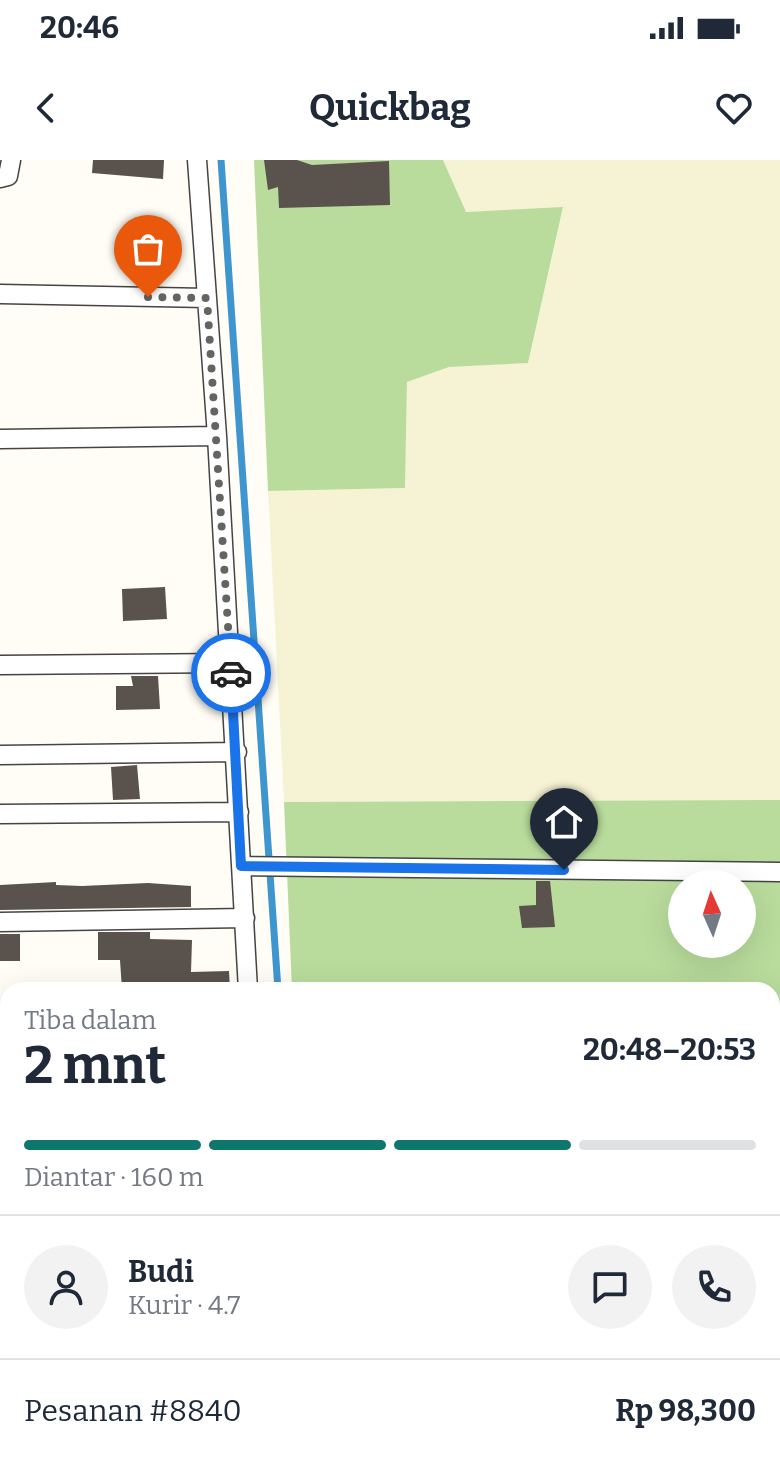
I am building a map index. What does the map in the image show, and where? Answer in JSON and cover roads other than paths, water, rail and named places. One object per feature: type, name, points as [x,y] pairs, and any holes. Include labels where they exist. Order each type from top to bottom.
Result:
[{"type":"street","points":[[0,178],[8,176],[11,160]]},
{"type":"street","points":[[197,160],[239,812],[249,866],[245,918],[248,982]]},
{"type":"street","points":[[0,294],[207,298]]},
{"type":"street","points":[[0,439],[217,436]]},
{"type":"street","points":[[0,665],[230,663]]},
{"type":"street","points":[[0,755],[237,752]]},
{"type":"street","points":[[0,814],[239,812]]},
{"type":"street","points":[[249,866],[780,872]]},
{"type":"street","points":[[0,922],[245,918]]},
{"type":"waterway","points":[[221,160],[277,982]]}]
